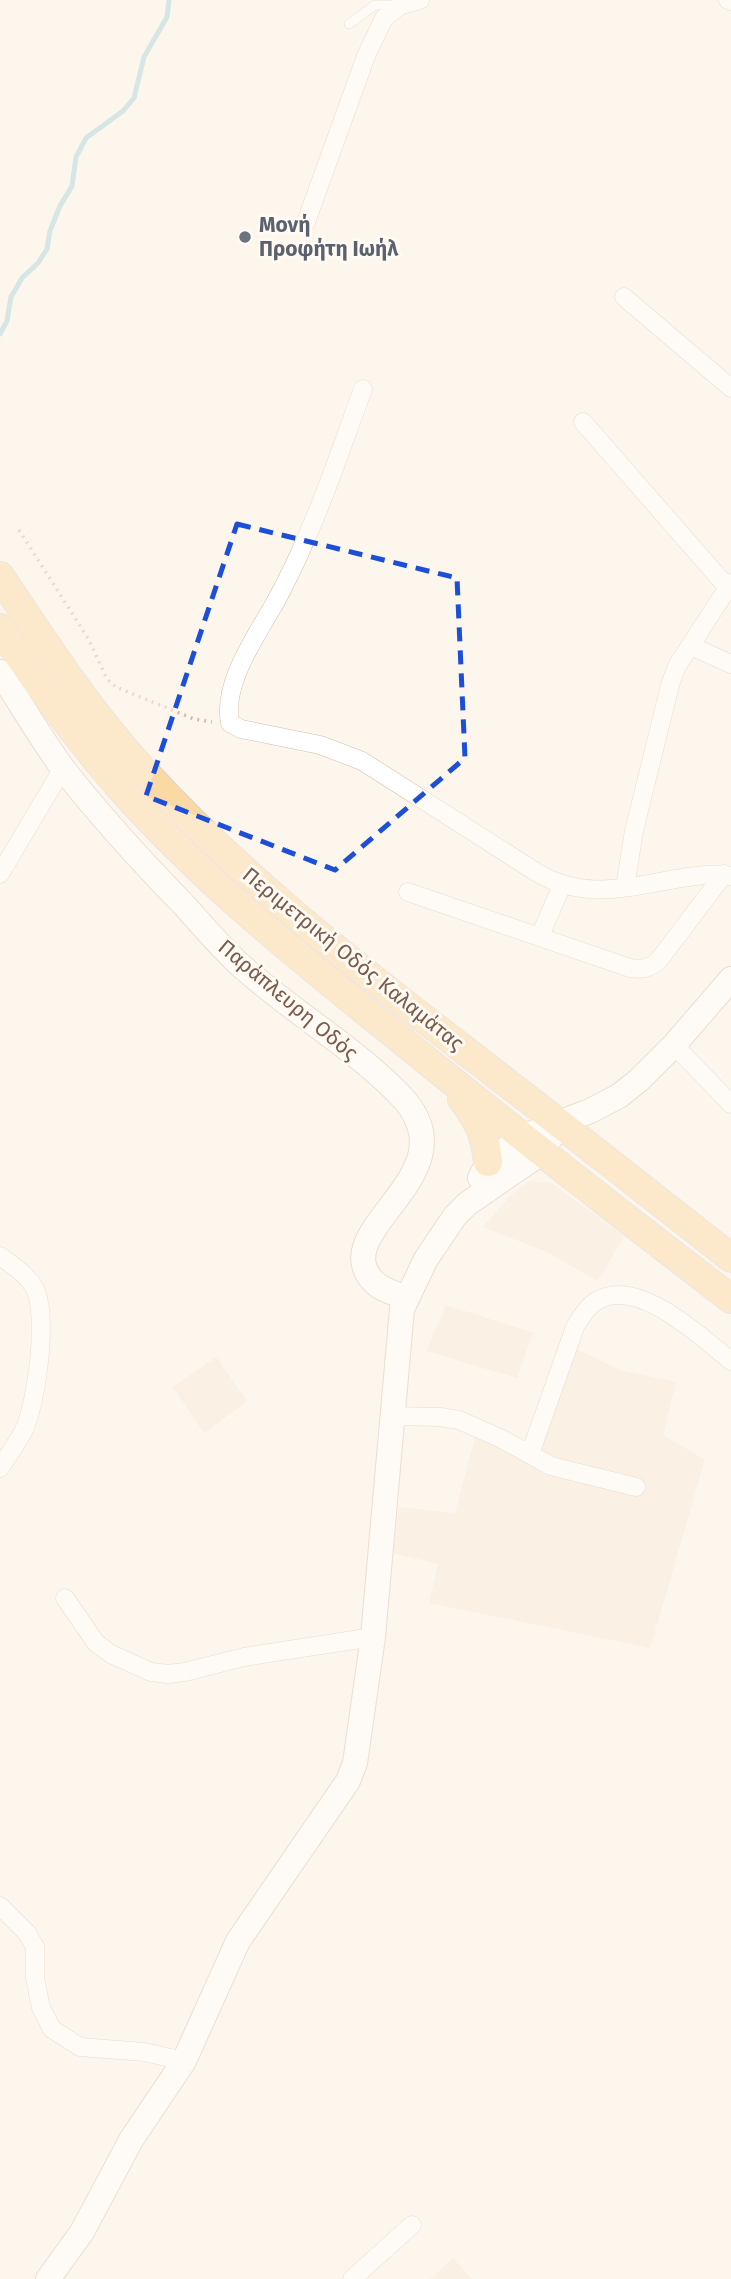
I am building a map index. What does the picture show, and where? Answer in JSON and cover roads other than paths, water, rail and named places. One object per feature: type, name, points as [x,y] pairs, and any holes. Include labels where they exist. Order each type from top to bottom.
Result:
[{"type":"main road","name":"Περιμετρική Οδός Καλαμάτας","points":[[0,576],[108,729],[139,766],[253,880],[345,958],[731,1258]]},
{"type":"main road","name":"Περιμετρική Οδός Καλαμάτας","points":[[0,628],[85,746],[155,825],[233,900],[328,981],[531,1145],[731,1299]]},
{"type":"main road","points":[[425,1058],[475,1116],[485,1136],[488,1162]]},
{"type":"street","points":[[306,222],[366,56],[384,18],[401,5],[419,0]]},
{"type":"street","points":[[624,297],[731,388]]},
{"type":"street","points":[[363,388],[305,542],[242,662],[229,698],[227,710],[230,723],[241,729],[320,745],[362,761],[543,877],[562,885],[595,891],[727,875]]},
{"type":"street","points":[[583,422],[729,586],[677,666],[670,685],[634,831],[625,887]]},
{"type":"street","points":[[691,646],[731,664]]},
{"type":"street","name":"Παράπλευρη Οδός","points":[[0,672],[63,768],[129,847],[239,964],[393,1087],[415,1113],[421,1132],[420,1160],[410,1182],[368,1236],[364,1254],[367,1271],[373,1281],[406,1298]]},
{"type":"street","points":[[0,874],[63,768]]},
{"type":"street","points":[[408,891],[641,970],[651,967],[659,960],[727,875]]},
{"type":"street","points":[[540,936],[562,885]]},
{"type":"street","points":[[48,2279],[82,2232],[131,2140],[184,2061],[238,1941],[348,1781],[355,1763],[373,1637],[400,1329],[406,1298],[440,1236],[467,1204],[531,1145],[560,1124],[619,1096],[639,1080],[674,1045],[731,979]]},
{"type":"street","points":[[674,1045],[731,1104]]},
{"type":"street","points":[[467,1204],[488,1162],[531,1145]]},
{"type":"street","points":[[0,1256],[18,1269],[35,1289],[39,1307],[41,1362],[24,1430],[0,1468]]},
{"type":"street","points":[[530,1454],[575,1327],[583,1313],[598,1300],[618,1296],[640,1298],[685,1324],[731,1361]]},
{"type":"street","points":[[393,1416],[459,1420],[551,1466],[636,1487]]},
{"type":"street","points":[[65,1598],[96,1643],[111,1654],[151,1672],[185,1672],[244,1657],[373,1637]]},
{"type":"street","points":[[0,1906],[27,1933],[35,1947],[35,1978],[41,2008],[52,2029],[80,2047],[144,2052],[184,2061]]},
{"type":"street","points":[[352,2279],[412,2225]]},
{"type":"lane","points":[[349,24],[375,5],[401,5]]},
{"type":"waterway","points":[[0,334],[7,321],[11,297],[22,278],[38,263],[47,249],[50,231],[72,186],[76,157],[86,138],[123,111],[134,98],[144,57],[167,17],[169,0]]},
{"type":"place","name":"Μονή Προφήτη Ιωήλ","points":[[245,237]]}]
